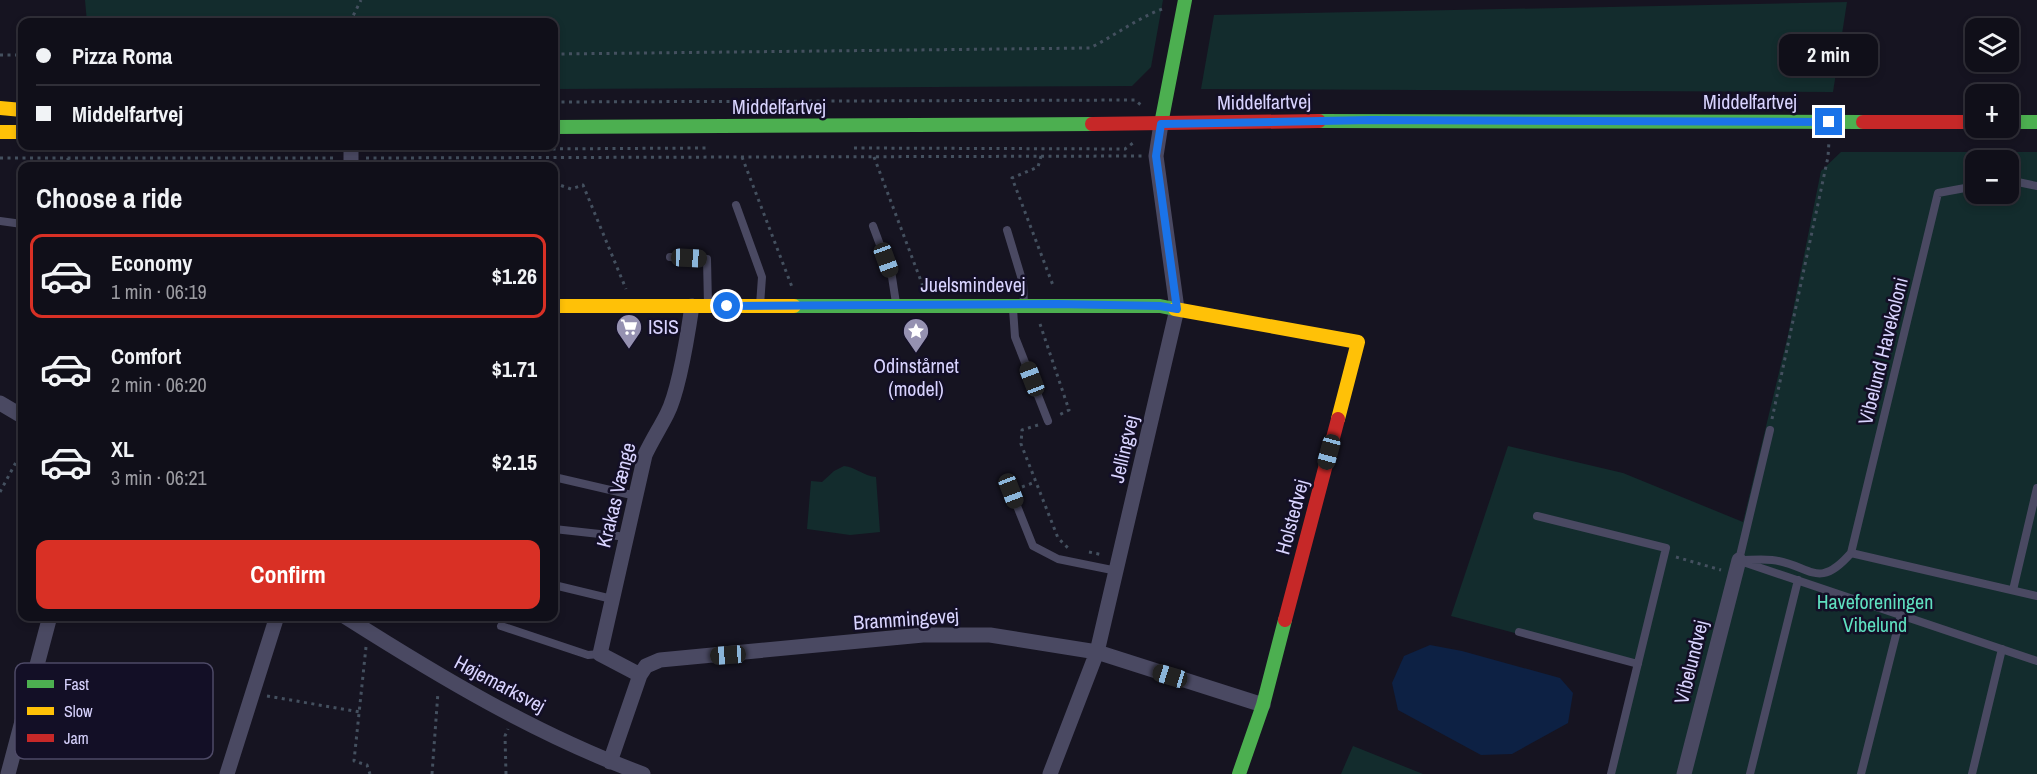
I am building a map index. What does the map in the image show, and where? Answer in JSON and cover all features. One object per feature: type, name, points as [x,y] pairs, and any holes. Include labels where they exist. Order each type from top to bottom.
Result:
[{"type":"main road","points":[[1161,124],[1184,1]]},
{"type":"main road","points":[[0,108],[18,110]]},
{"type":"main road","name":"Middelfartvej","points":[[558,127],[1161,124],[1371,120],[1965,122]]},
{"type":"main road","points":[[2019,122],[2037,122]]},
{"type":"main road","points":[[0,132],[18,132]]},
{"type":"main road","name":"Juelsmindevej","points":[[558,306],[1057,304],[1160,306],[1177,309]]},
{"type":"main road","name":"Holstedvej","points":[[1177,309],[1358,342],[1263,705],[1239,774]]},
{"type":"street","name":"Jellingvej","points":[[1050,774],[1097,652],[1177,309],[1156,156],[1161,124]]},
{"type":"street","name":"Krakas Vænge","points":[[600,654],[645,454],[668,413],[688,339],[700,306]]},
{"type":"street","points":[[0,403],[18,414]]},
{"type":"street","name":"Vibelundvej","points":[[1684,774],[1737,567]]},
{"type":"street","points":[[38,663],[49,621]]},
{"type":"street","points":[[227,774],[275,621]]},
{"type":"street","name":"Højemarksvej","points":[[352,621],[441,677],[513,715],[610,762],[644,774]]},
{"type":"street","name":"Brammingevej","points":[[640,675],[646,666],[660,660],[923,635],[990,635],[1097,652],[1263,705]]},
{"type":"street","points":[[600,654],[640,675],[610,762]]},
{"type":"street","points":[[8,774],[15,748]]},
{"type":"lane","points":[[2019,182],[2037,186]]},
{"type":"lane","name":"Vibelund Havekoloni","points":[[1851,553],[1938,193],[1965,188]]},
{"type":"lane","points":[[736,206],[762,277],[760,306]]},
{"type":"lane","points":[[0,221],[18,223]]},
{"type":"lane","points":[[873,226],[892,278],[896,305]]},
{"type":"lane","points":[[1007,230],[1023,283],[1023,304],[1015,337],[1048,421]]},
{"type":"lane","points":[[670,257],[707,259],[700,306]]},
{"type":"lane","points":[[1737,567],[1770,430]]},
{"type":"lane","points":[[558,478],[636,496]]},
{"type":"lane","points":[[2013,590],[2037,488]]},
{"type":"lane","points":[[1011,491],[1033,546],[1058,559],[1118,565]]},
{"type":"lane","points":[[1537,516],[1666,548],[1611,774]]},
{"type":"lane","points":[[558,529],[627,537]]},
{"type":"lane","points":[[1737,567],[1774,560],[1817,574],[1838,569],[1851,553],[2037,596]]},
{"type":"lane","points":[[1737,567],[1798,580],[2037,661]]},
{"type":"lane","points":[[1750,774],[1798,580]]},
{"type":"lane","points":[[558,586],[612,599]]},
{"type":"lane","points":[[1861,774],[1900,615]]},
{"type":"lane","points":[[501,626],[588,655],[600,654]]},
{"type":"lane","points":[[1519,632],[1638,664]]},
{"type":"lane","points":[[1972,774],[2002,649]]},
{"type":"path","points":[[352,18],[361,0]]},
{"type":"path","points":[[558,54],[1090,48],[1118,34],[1140,17],[1184,1]]},
{"type":"path","points":[[0,55],[18,56]]},
{"type":"path","points":[[558,102],[1135,100],[1161,124]]},
{"type":"path","points":[[1770,430],[1828,157],[1829,122]]},
{"type":"path","points":[[851,148],[1125,148],[1134,142]]},
{"type":"path","points":[[0,158],[351,155],[708,148]]},
{"type":"path","points":[[117,150],[351,155],[1156,156]]},
{"type":"path","points":[[1041,156],[1038,167],[1012,178],[1054,289],[1057,304]]},
{"type":"path","points":[[742,157],[794,294],[796,305]]},
{"type":"path","points":[[874,157],[928,305]]},
{"type":"path","points":[[558,184],[571,189],[583,185],[625,284],[628,305]]},
{"type":"path","points":[[1023,304],[1069,410],[1048,421],[1022,430],[1021,444],[1058,538],[1065,547],[1076,549]]},
{"type":"path","points":[[0,492],[18,458]]},
{"type":"path","points":[[1666,548],[1678,559],[1737,567]]},
{"type":"path","points":[[1087,551],[1118,565]]},
{"type":"path","points":[[369,632],[354,761],[368,765],[370,774]]},
{"type":"path","points":[[432,774],[436,702],[441,677]]},
{"type":"path","points":[[253,693],[286,701],[360,712]]},
{"type":"path","points":[[506,774],[505,736],[513,715]]},
{"type":"green space","points":[[85,0],[1163,0],[1151,67],[1132,86],[558,89],[558,18],[87,18]]},
{"type":"green space","points":[[1847,2],[1833,92],[1201,89],[1214,15]]},
{"type":"green space","name":"Haveforeningen Vibelund","points":[[1841,152],[1965,152],[1965,204],[2019,204],[2019,152],[2037,152],[2037,774],[1609,774],[1634,665],[1451,616],[1508,446],[1623,473],[1743,522],[1788,335],[1821,171]]},
{"type":"green space","points":[[844,466],[876,477],[880,532],[850,535],[807,529],[811,481],[822,482],[834,471]]},
{"type":"green space","points":[[1353,746],[1423,774],[1341,774]]},
{"type":"water","points":[[1430,645],[1462,651],[1560,678],[1573,693],[1568,723],[1512,754],[1481,755],[1398,710],[1392,683],[1404,656]]},
{"type":"traffic: fast","points":[[1161,124],[1185,0]]},
{"type":"traffic: fast","points":[[1319,121],[1863,122]]},
{"type":"traffic: fast","points":[[2019,122],[2037,122]]},
{"type":"traffic: fast","points":[[558,127],[1092,124]]},
{"type":"traffic: fast","points":[[794,306],[1160,306],[1175,309]]},
{"type":"traffic: fast","points":[[1239,774],[1263,705],[1285,620]]},
{"type":"traffic: slow","points":[[0,108],[18,110]]},
{"type":"traffic: slow","points":[[0,132],[18,132]]},
{"type":"traffic: slow","points":[[558,306],[794,306]]},
{"type":"traffic: slow","points":[[1175,309],[1358,342],[1338,419]]},
{"type":"traffic: jam","points":[[1092,124],[1319,121]]},
{"type":"traffic: jam","points":[[1863,122],[1965,122]]},
{"type":"traffic: jam","points":[[1285,620],[1338,419]]},
{"type":"place","name":"ISIS","points":[[629,350]]},
{"type":"place","name":"Odinstårnet (model)","points":[[916,354]]},
{"type":"route","points":[[727,306],[1057,304],[1160,306],[1177,309],[1156,156],[1161,124],[1371,120],[1829,122]]}]
